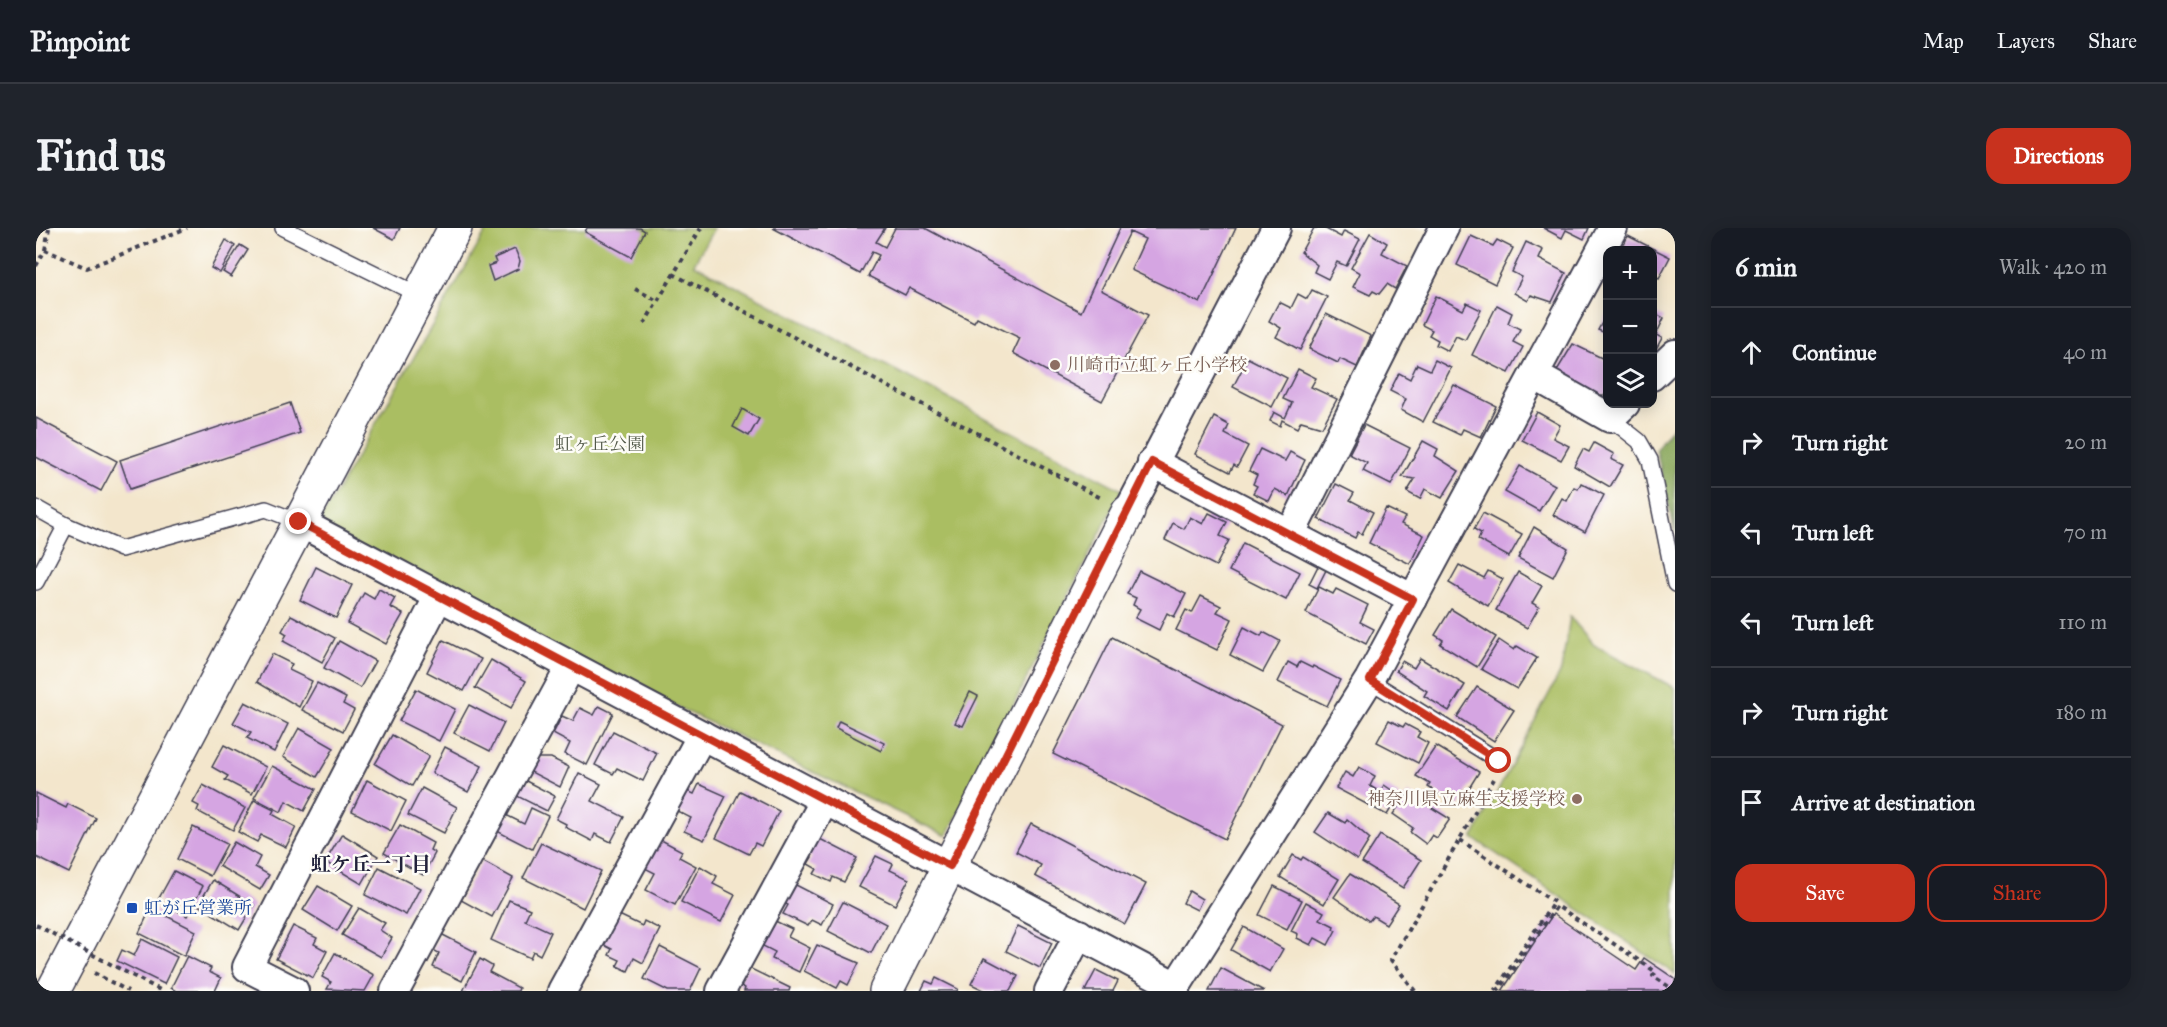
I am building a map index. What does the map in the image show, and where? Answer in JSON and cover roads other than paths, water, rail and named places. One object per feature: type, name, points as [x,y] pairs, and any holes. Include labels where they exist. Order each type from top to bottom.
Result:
[{"type":"street","points":[[53,991],[455,228]]},
{"type":"street","points":[[886,991],[1152,462],[1276,228]]},
{"type":"street","points":[[1290,535],[1444,228]]},
{"type":"street","points":[[299,522],[1079,934],[1175,988],[1370,680],[1613,228]]},
{"type":"street","points":[[1657,372],[1675,354]]},
{"type":"street","points":[[1534,375],[1618,411]]},
{"type":"street","points":[[1152,462],[1413,599]]},
{"type":"street","points":[[294,991],[247,967],[439,596]]},
{"type":"street","points":[[396,991],[571,666]]},
{"type":"street","points":[[562,991],[702,735]]},
{"type":"street","points":[[721,991],[825,800]]},
{"type":"street","points":[[1049,991],[1079,934]]},
{"type":"lane","points":[[283,228],[419,295]]},
{"type":"lane","points":[[1618,411],[1650,460],[1675,584]]},
{"type":"lane","points":[[36,508],[66,525],[121,549],[266,509],[299,522]]},
{"type":"lane","points":[[36,582],[66,525]]},
{"type":"lane","points":[[1370,680],[1499,761]]},
{"type":"place","name":"川崎市立虹ヶ丘小学校","points":[[1055,365]]},
{"type":"place","name":"神奈川県立麻生支援学校","points":[[1577,799]]},
{"type":"place","name":"虹が丘営業所","points":[[132,908]]},
{"type":"district","name":"虹ケ丘一丁目","points":[[371,864]]},
{"type":"park label","name":"虹ヶ丘公園","points":[[600,444]]}]
